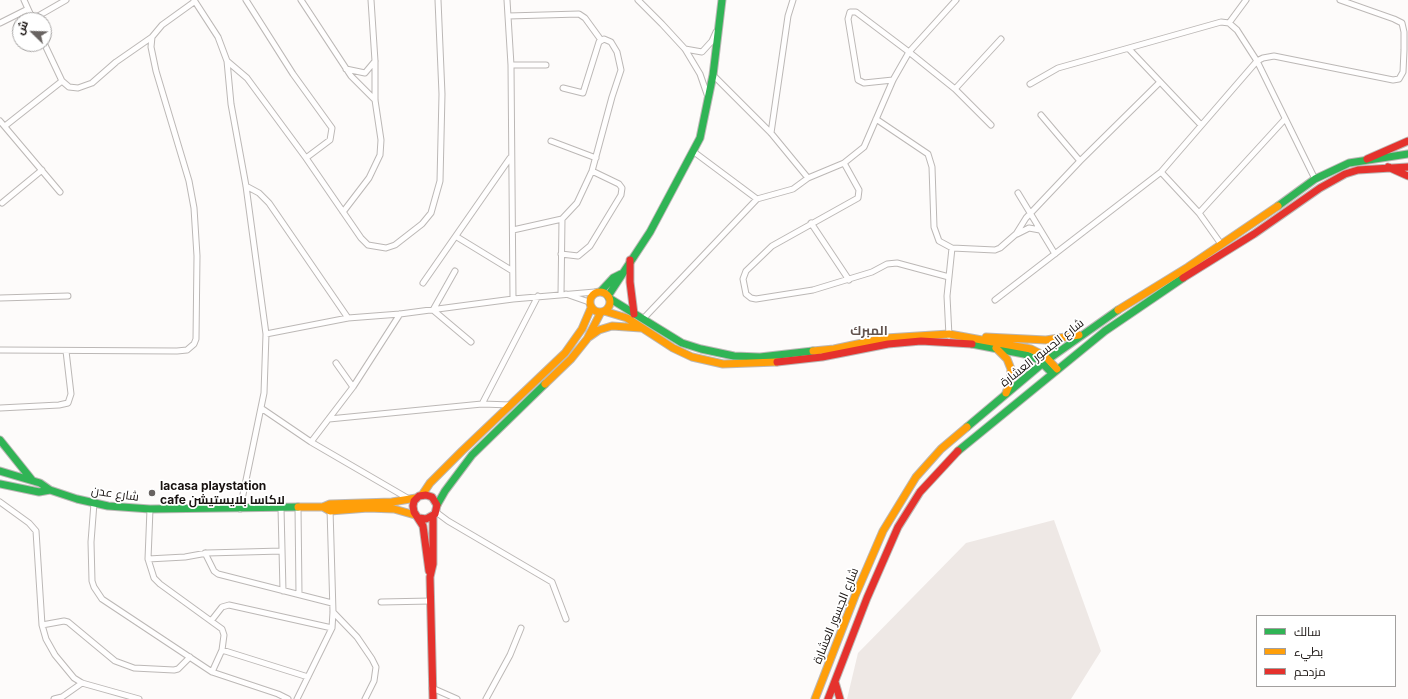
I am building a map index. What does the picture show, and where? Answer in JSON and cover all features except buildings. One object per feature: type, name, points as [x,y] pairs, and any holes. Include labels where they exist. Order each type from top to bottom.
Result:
[{"type":"street","points":[[24,0],[30,12]]},
{"type":"street","points":[[45,12],[66,0]]},
{"type":"street","points":[[246,0],[294,74],[332,128],[330,140],[306,158]]},
{"type":"street","points":[[300,0],[346,69],[375,100]]},
{"type":"street","points":[[343,212],[369,178],[380,155],[381,140],[375,100],[375,61],[370,0]]},
{"type":"street","points":[[227,61],[247,78],[306,158],[361,238],[368,244],[386,248],[395,245],[406,238],[422,224],[431,213],[440,181],[442,94],[438,0]]},
{"type":"street","points":[[507,0],[510,65],[510,158],[513,230],[511,270],[512,299]]},
{"type":"street","points":[[638,0],[685,49],[700,74],[709,100]]},
{"type":"street","points":[[330,507],[394,509],[426,519],[436,511],[445,490],[472,455],[557,374],[587,339],[603,311],[610,304],[609,297],[621,274],[650,232],[694,152],[700,138],[714,74],[722,0]]},
{"type":"street","points":[[771,133],[788,16],[793,0]]},
{"type":"street","points":[[643,319],[757,199],[793,189],[808,178],[844,163],[864,147],[893,80],[909,52],[956,0]]},
{"type":"street","points":[[1230,23],[1246,0]]},
{"type":"street","points":[[995,300],[1161,172],[1257,62],[1263,58],[1274,56],[1393,80],[1399,79],[1403,72],[1404,32],[1402,23],[1340,0]]},
{"type":"street","points":[[48,52],[62,81],[75,88],[86,86],[125,54],[152,37],[162,25],[194,1],[218,37],[227,61],[231,104],[246,186],[266,334],[264,393],[240,509]]},
{"type":"street","points":[[0,23],[28,9]]},
{"type":"street","points":[[893,80],[864,83],[858,80],[848,19],[850,12],[856,12],[909,52],[955,89],[991,124]]},
{"type":"street","points":[[508,16],[579,14],[585,18],[602,40]]},
{"type":"street","points":[[1030,84],[1058,68],[1221,22],[1230,23],[1237,30],[1257,62],[1315,179]]},
{"type":"street","points":[[685,49],[702,52],[707,48],[720,24]]},
{"type":"street","points":[[0,350],[66,352],[177,351],[191,348],[196,339],[197,256],[194,208],[189,181],[156,72],[151,47],[152,37]]},
{"type":"street","points":[[955,89],[1001,38]]},
{"type":"street","points":[[513,230],[562,219],[577,203],[592,171],[621,70],[617,52],[612,42],[607,39],[602,40],[598,45],[585,92],[582,94],[563,88]]},
{"type":"street","points":[[1128,49],[1201,125]]},
{"type":"street","points":[[346,69],[365,73],[375,61]]},
{"type":"street","points":[[510,65],[546,65]]},
{"type":"street","points":[[714,74],[771,133],[808,178]]},
{"type":"street","points":[[6,126],[62,81]]},
{"type":"street","points":[[876,119],[928,154],[932,167],[935,232],[940,242],[952,248],[995,250],[1000,248],[1016,234],[1031,213],[1080,161],[1160,83]]},
{"type":"street","points":[[1041,115],[1080,161]]},
{"type":"street","points":[[1199,213],[1284,119]]},
{"type":"street","points":[[0,121],[6,126],[60,192]]},
{"type":"street","points":[[551,141],[596,158]]},
{"type":"street","points":[[1367,159],[1408,141]]},
{"type":"street","points":[[694,152],[757,199]]},
{"type":"street","name":"شارع الجسور العشارة","points":[[816,699],[864,574],[884,531],[906,490],[941,449],[1046,361],[1082,334],[1120,307],[1188,267],[1315,179],[1349,163],[1367,159],[1408,154]]},
{"type":"street","points":[[423,283],[457,237],[510,158]]},
{"type":"street","points":[[844,163],[859,190],[858,198],[811,222],[772,246],[746,271],[743,279],[746,294],[751,298],[756,299],[812,290],[849,280],[887,264],[897,263],[949,276]]},
{"type":"street","points":[[1388,167],[1408,176]]},
{"type":"street","name":"شارع الجسور العشارة","points":[[828,699],[889,546],[920,492],[962,446],[1054,371],[1127,315],[1235,246],[1332,180],[1358,170],[1408,167]]},
{"type":"street","points":[[2,203],[42,170]]},
{"type":"street","points":[[562,254],[578,256],[590,246],[621,195],[622,188],[619,184],[592,171]]},
{"type":"street","points":[[1161,172],[1199,213],[1221,244]]},
{"type":"street","points":[[246,186],[260,193],[269,203],[348,318]]},
{"type":"street","points":[[1018,193],[1055,254]]},
{"type":"street","points":[[562,219],[563,294]]},
{"type":"street","points":[[811,222],[849,280]]},
{"type":"street","points":[[1016,234],[1029,228],[1040,230]]},
{"type":"street","points":[[457,237],[511,270]]},
{"type":"street","points":[[949,338],[946,314],[952,248]]},
{"type":"street","points":[[630,260],[630,282],[634,314]]},
{"type":"street","points":[[433,310],[456,271]]},
{"type":"street","points":[[433,699],[430,577],[424,533],[413,506],[416,498],[462,451],[554,364],[575,341],[588,318],[591,296],[598,292],[613,278],[621,274]]},
{"type":"street","points":[[266,334],[348,318],[400,314],[538,296],[598,292],[609,297],[682,343],[718,353],[749,357],[778,356],[834,349],[886,338],[974,338],[1000,336],[1056,339],[1082,334]]},
{"type":"street","points":[[563,294],[590,305],[596,311],[603,311],[627,318],[673,348],[692,357],[723,364],[766,364],[822,357],[888,344],[949,338],[1024,354],[1046,361]]},
{"type":"street","points":[[0,298],[68,296]]},
{"type":"street","points":[[482,404],[538,296]]},
{"type":"street","points":[[433,310],[471,342]]},
{"type":"street","points":[[311,442],[353,387],[400,314]]},
{"type":"street","points":[[587,339],[599,330],[612,326],[632,326],[644,329]]},
{"type":"street","points":[[974,338],[1031,349],[1041,353],[1054,371]]},
{"type":"street","points":[[996,348],[1007,358],[1012,373],[1008,389],[1001,399]]},
{"type":"street","points":[[0,408],[58,405],[68,403],[71,394],[66,352]]},
{"type":"street","points":[[336,363],[353,387]]},
{"type":"street","points":[[329,419],[482,404],[511,405]]},
{"type":"street","points":[[261,408],[311,442],[416,498]]},
{"type":"street","points":[[0,440],[32,481]]},
{"type":"street","name":"شارع عدن","points":[[0,471],[40,483],[50,490],[94,502],[150,509],[330,507]]},
{"type":"street","name":"شارع عدن","points":[[0,484],[39,492],[50,490]]},
{"type":"street","points":[[330,507],[432,497],[436,511],[433,564],[430,577]]},
{"type":"street","points":[[0,502],[29,523],[36,531],[42,624],[46,639],[53,651],[69,672],[82,683],[139,699]]},
{"type":"street","points":[[94,502],[91,562],[92,581],[98,594],[111,605],[212,672],[278,694],[288,699]]},
{"type":"street","points":[[298,507],[299,594]]},
{"type":"street","points":[[297,699],[332,628],[334,612],[332,603],[330,507]]},
{"type":"street","points":[[281,508],[283,591]]},
{"type":"street","points":[[150,509],[148,559],[151,571],[160,584],[222,629],[224,635],[222,650],[212,672]]},
{"type":"street","points":[[436,511],[448,521],[552,582],[566,619]]},
{"type":"street","points":[[148,559],[185,557],[205,553],[282,550]]},
{"type":"street","points":[[205,553],[214,571],[218,574],[332,603]]},
{"type":"street","points":[[380,602],[431,601]]},
{"type":"street","points":[[211,621],[222,606],[229,605],[332,628]]},
{"type":"street","points":[[334,612],[357,636],[376,667],[374,682],[364,699]]},
{"type":"street","points":[[42,624],[64,621],[68,622],[115,661],[134,668],[174,670],[178,669],[190,657]]},
{"type":"street","points":[[486,699],[510,655],[521,628]]},
{"type":"street","points":[[222,650],[308,677]]},
{"type":"street","points":[[835,682],[840,699]]},
{"type":"street","points":[[54,699],[62,697],[82,683]]},
{"type":"street","points":[[432,688],[457,699]]},
{"type":"shaded area","points":[[1054,520],[1101,651],[1071,699],[847,699],[858,653],[966,543]]},
{"type":"traffic: fast","points":[[608,296],[650,232],[700,138],[713,75],[722,0]]},
{"type":"traffic: fast","points":[[1278,206],[1315,179],[1349,163],[1408,154]]},
{"type":"traffic: fast","points":[[601,291],[613,278],[621,274]]},
{"type":"traffic: fast","points":[[958,451],[1105,331],[1183,278]]},
{"type":"traffic: fast","points":[[609,298],[682,343],[701,349],[734,356],[760,357],[813,351]]},
{"type":"traffic: fast","points":[[967,427],[1043,363],[1118,310]]},
{"type":"traffic: fast","points":[[972,344],[1024,354],[1039,360],[1052,373]]},
{"type":"traffic: fast","points":[[437,505],[445,491],[472,455],[545,384]]},
{"type":"traffic: fast","points":[[0,440],[32,480]]},
{"type":"traffic: fast","points":[[0,471],[40,483],[50,490],[77,499],[108,506],[150,509],[298,507]]},
{"type":"traffic: fast","points":[[0,484],[39,492],[50,490]]},
{"type":"traffic: slow","points":[[1118,310],[1188,267],[1278,206]]},
{"type":"traffic: slow","points":[[596,292],[604,292],[610,298],[610,302],[610,306],[604,312],[596,312],[590,306],[590,298],[596,292]]},
{"type":"traffic: slow","points":[[422,495],[430,483],[462,451],[565,353],[582,329],[591,308]]},
{"type":"traffic: slow","points":[[604,311],[627,318],[673,348],[692,357],[723,364],[777,362]]},
{"type":"traffic: slow","points":[[545,384],[571,359],[587,339],[601,312]]},
{"type":"traffic: slow","points":[[589,337],[599,330],[612,326],[641,328]]},
{"type":"traffic: slow","points":[[813,351],[834,349],[886,338],[949,334],[1031,349],[1045,356],[1057,369]]},
{"type":"traffic: slow","points":[[986,337],[1046,340],[1079,335]]},
{"type":"traffic: slow","points":[[996,348],[1007,359],[1011,369],[1010,383],[1006,393]]},
{"type":"traffic: slow","points":[[815,699],[855,596],[883,531],[916,477],[941,449],[967,427]]},
{"type":"traffic: slow","points":[[298,507],[323,507],[330,504],[392,502],[416,498]]},
{"type":"traffic: slow","points":[[323,507],[330,511],[368,508],[394,509],[415,515]]},
{"type":"traffic: jam","points":[[1367,159],[1408,141]]},
{"type":"traffic: jam","points":[[1388,167],[1408,176]]},
{"type":"traffic: jam","points":[[1183,278],[1254,234],[1320,188],[1345,174],[1358,170],[1408,167]]},
{"type":"traffic: jam","points":[[630,260],[630,282],[634,314]]},
{"type":"traffic: jam","points":[[777,362],[822,357],[888,344],[921,341],[972,344]]},
{"type":"traffic: jam","points":[[828,699],[867,598],[898,527],[920,492],[958,451]]},
{"type":"traffic: jam","points":[[419,518],[426,519],[435,514],[437,505],[432,497],[426,495],[419,496],[414,501],[413,506],[414,512],[423,526],[429,571]]},
{"type":"traffic: jam","points":[[433,516],[433,564],[430,577],[433,699]]},
{"type":"traffic: jam","points":[[835,682],[840,699]]},
{"type":"place","name":"lacasa playstation cafe لاكاسا بلايستيشن","points":[[152,493]]},
{"type":"district","name":"المبرك","points":[[869,331]]}]
